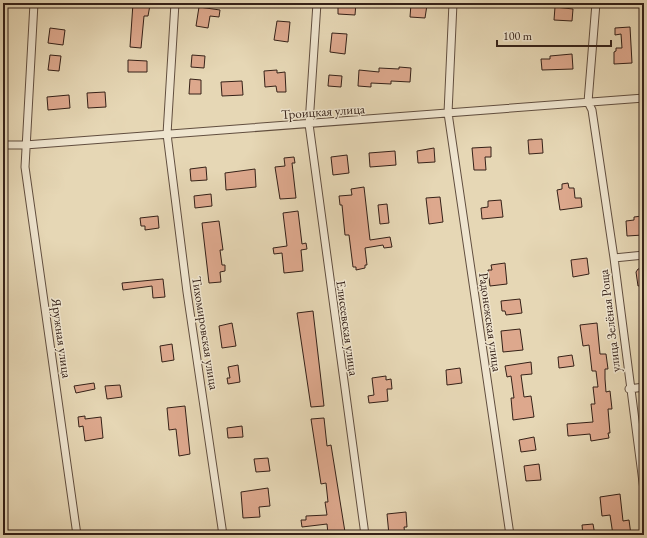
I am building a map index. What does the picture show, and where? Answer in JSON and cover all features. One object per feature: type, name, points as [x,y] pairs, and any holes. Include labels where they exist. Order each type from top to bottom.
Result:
[{"type":"street","name":"Яружная улица","points":[[34,3],[25,145],[25,167],[77,535]]},
{"type":"street","name":"Тихомировская улица","points":[[175,3],[167,134],[187,292],[223,535]]},
{"type":"street","name":"Елисеевская улица","points":[[317,3],[309,124],[365,535]]},
{"type":"street","name":"Радонежская улица","points":[[453,3],[448,113],[510,535]]},
{"type":"street","points":[[588,102],[596,3]]},
{"type":"street","name":"Троицкая улица","points":[[3,145],[25,145],[644,98]]},
{"type":"street","name":"улица Зелёная Роща","points":[[588,102],[592,110],[614,258],[629,389],[644,490]]},
{"type":"street","points":[[614,258],[644,255]]},
{"type":"street","points":[[629,389],[644,387]]},
{"type":"building","points":[[133,3],[150,5],[148,16],[144,16],[141,48],[130,47]]},
{"type":"building","points":[[338,3],[356,3],[355,15],[338,14]]},
{"type":"building","points":[[411,4],[427,5],[425,18],[410,17]]},
{"type":"building","points":[[199,7],[220,10],[219,17],[210,16],[208,28],[196,26]]},
{"type":"building","points":[[555,7],[573,9],[572,21],[554,20]]},
{"type":"building","points":[[277,21],[290,22],[288,42],[274,40]]},
{"type":"building","points":[[630,27],[632,63],[614,64],[614,52],[616,51],[616,48],[622,48],[621,34],[615,35],[615,28]]},
{"type":"building","points":[[50,28],[65,30],[63,45],[48,43]]},
{"type":"building","points":[[332,33],[347,34],[345,54],[330,52]]},
{"type":"building","points":[[572,54],[573,69],[542,70],[541,59],[550,59],[550,56]]},
{"type":"building","points":[[50,55],[61,56],[59,71],[48,70]]},
{"type":"building","points":[[192,55],[205,56],[204,68],[191,67]]},
{"type":"building","points":[[128,60],[147,61],[147,72],[128,72]]},
{"type":"building","points":[[399,67],[411,68],[410,82],[391,81],[391,84],[371,83],[371,87],[358,86],[359,70],[379,72],[379,68],[399,69]]},
{"type":"building","points":[[277,70],[277,73],[285,72],[286,92],[277,92],[276,86],[265,87],[264,71]]},
{"type":"building","points":[[329,75],[342,76],[341,87],[328,86]]},
{"type":"building","points":[[190,79],[201,80],[201,94],[189,94]]},
{"type":"building","points":[[242,81],[243,95],[222,96],[221,82]]},
{"type":"building","points":[[105,92],[106,107],[88,108],[87,93]]},
{"type":"building","points":[[69,95],[70,108],[48,110],[47,97]]},
{"type":"building","points":[[542,139],[543,153],[529,154],[528,140]]},
{"type":"building","points":[[491,147],[491,157],[485,157],[486,170],[474,170],[472,148]]},
{"type":"building","points":[[434,148],[435,162],[418,163],[417,151]]},
{"type":"building","points":[[395,151],[396,165],[370,167],[369,153]]},
{"type":"building","points":[[347,155],[349,173],[333,175],[331,157]]},
{"type":"building","points":[[294,157],[295,163],[292,163],[296,198],[280,199],[275,167],[285,166],[284,158]]},
{"type":"building","points":[[206,167],[207,180],[191,181],[190,169]]},
{"type":"building","points":[[255,169],[256,187],[226,190],[225,173]]},
{"type":"building","points":[[568,183],[569,188],[574,188],[575,198],[581,198],[582,207],[560,210],[557,190],[562,189],[562,184]]},
{"type":"building","points":[[364,187],[370,240],[390,237],[392,247],[384,248],[383,245],[365,248],[367,265],[365,265],[365,268],[356,270],[356,267],[353,267],[349,235],[345,235],[342,205],[340,205],[339,196],[352,195],[351,189]]},
{"type":"building","points":[[211,194],[212,206],[195,208],[194,196]]},
{"type":"building","points":[[440,197],[443,222],[429,224],[426,198]]},
{"type":"building","points":[[501,200],[503,217],[482,219],[481,208],[488,207],[488,201]]},
{"type":"building","points":[[387,204],[389,223],[380,224],[378,205]]},
{"type":"building","points":[[298,211],[302,244],[306,243],[307,249],[301,250],[303,271],[284,273],[282,253],[274,254],[273,248],[287,246],[283,213]]},
{"type":"building","points":[[158,216],[159,228],[145,230],[145,226],[141,226],[140,218]]},
{"type":"building","points":[[642,216],[643,235],[627,236],[626,221],[634,220],[634,217]]},
{"type":"building","points":[[219,221],[223,250],[220,250],[222,265],[225,265],[225,271],[220,272],[221,282],[209,283],[202,223]]},
{"type":"building","points":[[587,258],[589,274],[573,277],[571,260]]},
{"type":"building","points":[[505,263],[507,284],[490,286],[488,270],[492,270],[491,265]]},
{"type":"building","points":[[644,268],[644,285],[638,286],[636,272],[638,269]]},
{"type":"building","points":[[163,279],[165,297],[153,298],[152,286],[123,290],[122,283]]},
{"type":"building","points":[[520,299],[522,313],[506,315],[505,311],[502,311],[501,301]]},
{"type":"building","points":[[313,311],[324,406],[311,407],[297,313]]},
{"type":"building","points":[[232,323],[236,346],[222,348],[219,326]]},
{"type":"building","points":[[597,323],[600,354],[606,354],[608,369],[605,369],[606,392],[610,391],[612,409],[608,409],[609,438],[591,441],[590,434],[568,436],[567,424],[593,422],[591,404],[595,404],[593,387],[598,387],[596,371],[592,371],[589,345],[583,346],[580,325]]},
{"type":"building","points":[[520,329],[523,350],[503,352],[501,331]]},
{"type":"building","points":[[172,344],[174,360],[162,362],[160,346]]},
{"type":"building","points":[[572,355],[574,366],[559,368],[558,357]]},
{"type":"building","points":[[531,362],[532,374],[521,375],[524,397],[531,396],[534,417],[513,420],[511,398],[514,398],[511,376],[507,377],[505,366]]},
{"type":"building","points":[[238,365],[240,382],[228,384],[227,378],[230,378],[228,367]]},
{"type":"building","points":[[460,368],[462,383],[447,385],[446,370]]},
{"type":"building","points":[[386,376],[386,380],[391,379],[392,389],[387,389],[388,401],[369,403],[368,396],[374,395],[372,378]]},
{"type":"building","points":[[94,383],[95,389],[76,393],[74,386]]},
{"type":"building","points":[[120,385],[122,397],[107,399],[105,386]]},
{"type":"building","points":[[185,406],[190,454],[179,456],[176,429],[169,430],[167,408]]},
{"type":"building","points":[[85,416],[85,419],[101,417],[103,438],[85,441],[83,426],[79,427],[78,417]]},
{"type":"building","points":[[324,418],[327,446],[331,445],[345,532],[328,534],[327,524],[302,527],[301,520],[306,520],[306,516],[327,515],[325,502],[328,502],[326,483],[321,484],[311,419]]},
{"type":"building","points":[[242,426],[243,437],[228,438],[227,428]]},
{"type":"building","points":[[534,437],[536,450],[521,452],[519,440]]},
{"type":"building","points":[[268,458],[270,471],[256,472],[254,459]]},
{"type":"building","points":[[539,464],[541,480],[526,481],[524,466]]},
{"type":"building","points":[[268,488],[270,506],[259,507],[260,517],[243,518],[241,492]]},
{"type":"building","points":[[620,494],[623,521],[629,520],[631,535],[613,535],[610,515],[602,516],[600,497]]},
{"type":"building","points":[[406,512],[407,527],[404,527],[405,535],[389,535],[387,514]]},
{"type":"building","points":[[593,524],[595,535],[583,535],[582,525]]}]
